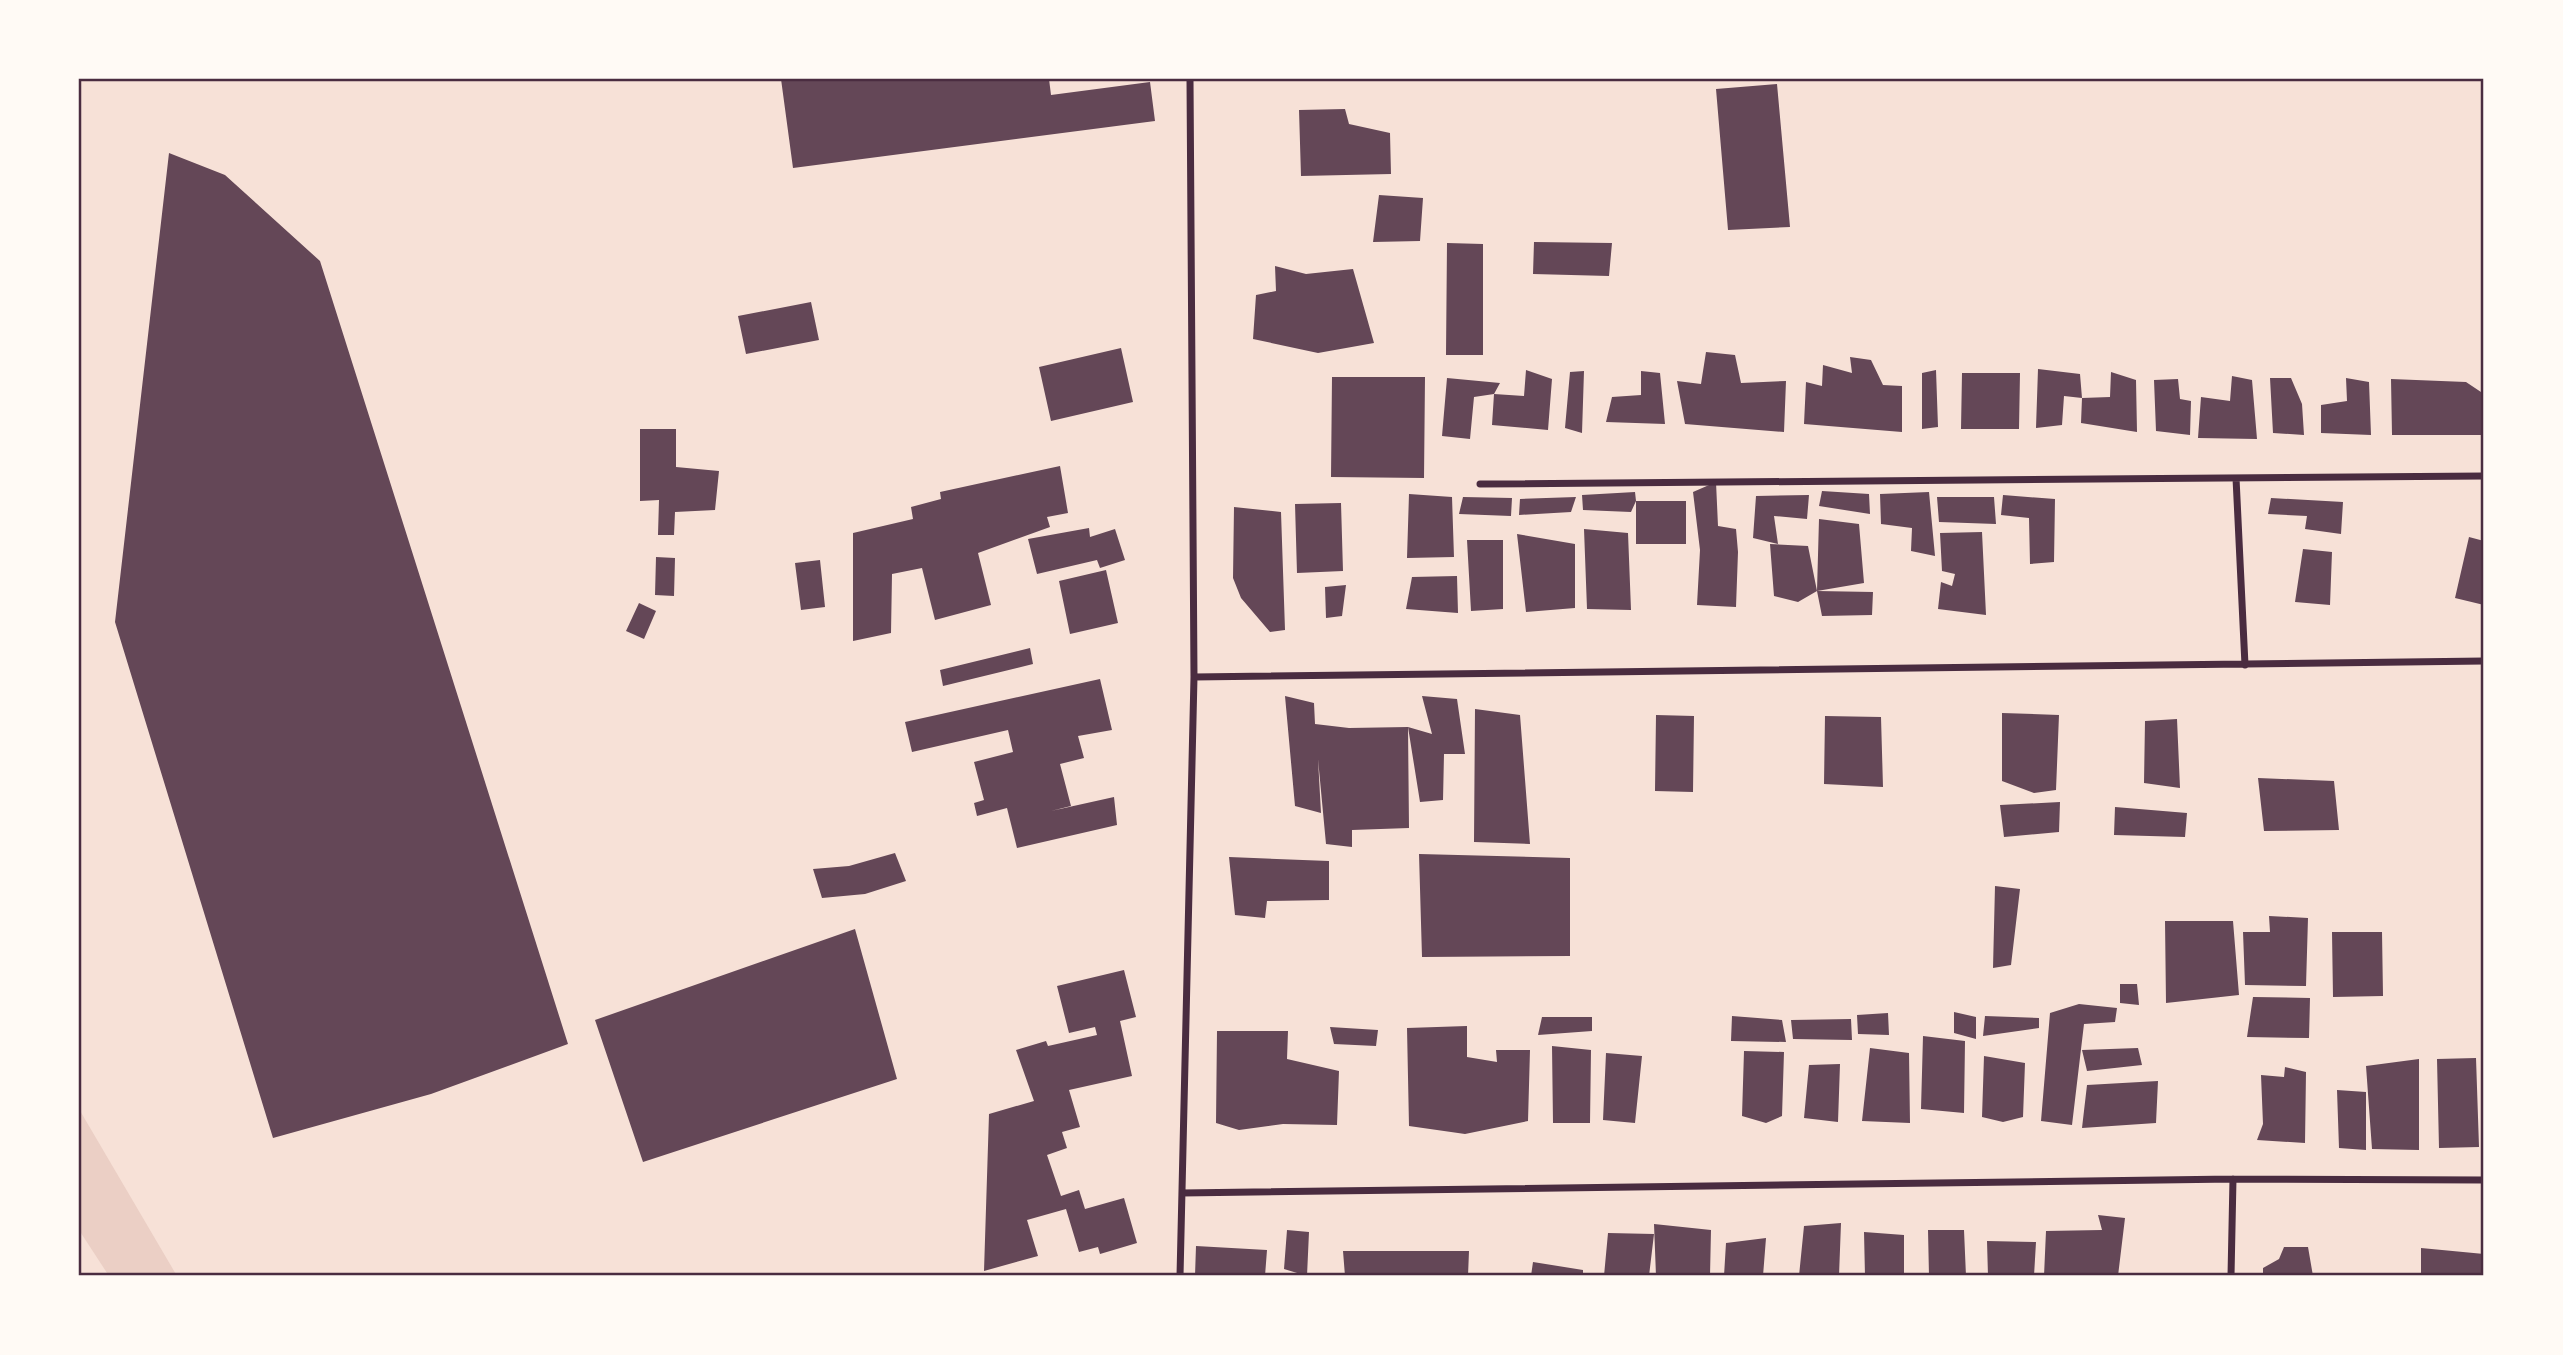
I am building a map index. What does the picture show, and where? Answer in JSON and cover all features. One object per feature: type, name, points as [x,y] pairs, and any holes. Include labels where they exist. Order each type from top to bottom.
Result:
[{"type":"street","points":[[1180,1276],[1194,677],[1190,79]]},
{"type":"street","points":[[1480,484],[2484,476]]},
{"type":"street","points":[[2236,478],[2245,665]]},
{"type":"street","points":[[1194,677],[2484,661]]},
{"type":"street","points":[[1182,1193],[2233,1179],[2484,1180]]},
{"type":"street","points":[[2231,1276],[2233,1179]]},
{"type":"shaded area","points":[[79,1109],[177,1276],[109,1276],[79,1230]]},
{"type":"building","points":[[781,79],[1049,79],[1051,95],[1150,82],[1155,121],[793,168]]},
{"type":"building","points":[[1777,84],[1790,227],[1728,230],[1716,89]]},
{"type":"building","points":[[1345,109],[1349,124],[1390,133],[1391,174],[1301,176],[1299,110]]},
{"type":"building","points":[[169,153],[225,175],[320,261],[568,1044],[431,1094],[273,1138],[115,622]]},
{"type":"building","points":[[1379,195],[1423,198],[1420,241],[1373,242]]},
{"type":"building","points":[[1534,242],[1612,243],[1609,276],[1533,274]]},
{"type":"building","points":[[1447,243],[1483,244],[1483,355],[1446,355]]},
{"type":"building","points":[[1275,266],[1306,274],[1353,269],[1374,343],[1318,353],[1253,339],[1256,295],[1276,291]]},
{"type":"building","points":[[811,302],[819,340],[746,354],[738,316]]},
{"type":"building","points":[[1121,348],[1133,402],[1051,421],[1039,367]]},
{"type":"building","points":[[1706,352],[1735,355],[1741,383],[1786,381],[1784,432],[1685,424],[1677,381],[1701,384]]},
{"type":"building","points":[[1850,357],[1871,360],[1883,385],[1902,386],[1902,432],[1804,424],[1806,382],[1822,386],[1823,365],[1852,373]]},
{"type":"building","points":[[2038,369],[2080,374],[2082,398],[2064,396],[2062,425],[2036,428]]},
{"type":"building","points":[[1526,370],[1552,379],[1548,430],[1492,425],[1494,394],[1524,396]]},
{"type":"building","points":[[1936,370],[1938,427],[1922,429],[1922,373]]},
{"type":"building","points":[[1584,371],[1582,433],[1565,428],[1570,372]]},
{"type":"building","points":[[1641,371],[1660,373],[1665,424],[1606,422],[1612,397],[1641,395]]},
{"type":"building","points":[[2111,372],[2136,380],[2137,432],[2081,423],[2082,398],[2110,397]]},
{"type":"building","points":[[1962,373],[2020,373],[2019,429],[1961,429]]},
{"type":"building","points":[[2232,376],[2252,380],[2257,439],[2198,438],[2201,397],[2230,401]]},
{"type":"building","points":[[1332,377],[1425,377],[1424,478],[1331,477]]},
{"type":"building","points":[[1447,378],[1500,383],[1494,394],[1474,397],[1470,439],[1442,436]]},
{"type":"building","points":[[2270,378],[2291,378],[2302,404],[2304,435],[2273,433]]},
{"type":"building","points":[[2346,378],[2369,382],[2371,435],[2321,433],[2321,405],[2347,401]]},
{"type":"building","points":[[2178,379],[2180,399],[2191,401],[2190,435],[2156,431],[2154,380]]},
{"type":"building","points":[[2391,379],[2466,382],[2484,394],[2484,435],[2392,435]]},
{"type":"building","points":[[640,429],[676,429],[676,467],[719,471],[715,510],[675,512],[674,535],[658,535],[659,500],[640,501]]},
{"type":"building","points":[[1060,466],[1068,513],[1047,517],[1050,527],[978,553],[991,605],[935,620],[922,568],[892,574],[891,633],[853,641],[853,533],[913,519],[911,507],[941,499],[940,492]]},
{"type":"building","points":[[1716,482],[1718,526],[1736,529],[1736,607],[1697,605],[1700,550],[1693,492]]},
{"type":"building","points":[[1822,491],[1869,494],[1870,514],[1819,506]]},
{"type":"building","points":[[1635,492],[1636,501],[1631,512],[1583,510],[1582,495]]},
{"type":"building","points":[[1929,492],[1935,556],[1911,551],[1912,528],[1881,524],[1880,494]]},
{"type":"building","points":[[1409,494],[1452,497],[1454,557],[1407,558]]},
{"type":"building","points":[[1809,495],[1807,519],[1774,516],[1778,544],[1753,538],[1756,496]]},
{"type":"building","points":[[2003,495],[2055,499],[2054,562],[2030,564],[2029,518],[2001,515]]},
{"type":"building","points":[[1463,497],[1512,498],[1511,516],[1459,514]]},
{"type":"building","points":[[1576,497],[1571,512],[1519,515],[1520,499]]},
{"type":"building","points":[[1937,497],[1994,497],[1996,524],[1939,522]]},
{"type":"building","points":[[2271,498],[2343,502],[2341,534],[2305,529],[2307,516],[2268,514]]},
{"type":"building","points":[[1636,501],[1686,501],[1686,544],[1636,544]]},
{"type":"building","points":[[1341,503],[1343,571],[1297,573],[1295,504]]},
{"type":"building","points":[[1234,507],[1281,512],[1285,630],[1270,632],[1241,598],[1233,578]]},
{"type":"building","points":[[1819,519],[1859,524],[1864,583],[1817,591]]},
{"type":"building","points":[[1089,528],[1090,537],[1115,529],[1125,560],[1100,568],[1097,560],[1037,574],[1028,539]]},
{"type":"building","points":[[1584,529],[1628,533],[1631,610],[1587,609]]},
{"type":"building","points":[[1982,532],[1986,615],[1938,609],[1941,582],[1952,586],[1955,574],[1942,571],[1940,533]]},
{"type":"building","points":[[1517,534],[1575,544],[1575,608],[1526,612]]},
{"type":"building","points":[[2469,537],[2484,541],[2484,605],[2455,598]]},
{"type":"building","points":[[1467,540],[1503,540],[1503,609],[1471,611]]},
{"type":"building","points":[[1770,544],[1808,546],[1817,591],[1798,602],[1774,596]]},
{"type":"building","points":[[2303,549],[2332,552],[2330,605],[2295,602]]},
{"type":"building","points":[[656,557],[675,558],[674,596],[655,595]]},
{"type":"building","points":[[820,560],[825,607],[801,610],[795,563]]},
{"type":"building","points":[[1106,570],[1118,623],[1070,634],[1059,581]]},
{"type":"building","points":[[1457,576],[1458,613],[1406,609],[1412,577]]},
{"type":"building","points":[[1346,585],[1342,616],[1326,618],[1325,587]]},
{"type":"building","points":[[1817,591],[1873,592],[1872,615],[1822,616]]},
{"type":"building","points":[[639,603],[656,611],[644,639],[626,631]]},
{"type":"building","points":[[1030,648],[1033,664],[943,686],[940,670]]},
{"type":"building","points":[[1100,679],[1112,730],[1078,736],[1084,758],[1060,764],[1071,806],[1051,811],[1114,797],[1117,825],[1017,848],[1007,808],[977,816],[974,803],[984,800],[974,762],[1013,752],[1008,730],[912,752],[905,722]]},
{"type":"building","points":[[1285,696],[1314,703],[1315,724],[1349,728],[1408,727],[1409,828],[1352,830],[1352,847],[1326,844],[1318,759],[1321,813],[1295,806]]},
{"type":"building","points":[[1422,696],[1457,699],[1465,754],[1444,754],[1443,800],[1420,802],[1408,727],[1432,734]]},
{"type":"building","points":[[1475,709],[1520,715],[1530,844],[1474,842]]},
{"type":"building","points":[[2002,713],[2059,715],[2056,790],[2034,793],[2002,781]]},
{"type":"building","points":[[1656,715],[1694,716],[1693,792],[1655,791]]},
{"type":"building","points":[[1825,716],[1881,717],[1883,787],[1824,784]]},
{"type":"building","points":[[2177,719],[2180,788],[2144,783],[2145,721]]},
{"type":"building","points":[[2258,778],[2334,781],[2339,830],[2264,831]]},
{"type":"building","points":[[2060,802],[2059,832],[2004,837],[2000,805]]},
{"type":"building","points":[[2115,807],[2187,813],[2185,837],[2114,835]]},
{"type":"building","points":[[895,853],[906,881],[865,894],[822,898],[813,869],[849,866]]},
{"type":"building","points":[[1419,854],[1570,858],[1570,956],[1422,957]]},
{"type":"building","points":[[1229,857],[1329,861],[1329,900],[1267,901],[1265,918],[1235,915]]},
{"type":"building","points":[[1995,886],[2020,889],[2011,965],[1993,968]]},
{"type":"building","points":[[2269,916],[2308,918],[2306,986],[2245,985],[2243,932],[2270,932]]},
{"type":"building","points":[[2165,921],[2233,921],[2239,995],[2166,1003]]},
{"type":"building","points":[[855,929],[897,1079],[643,1162],[595,1020]]},
{"type":"building","points":[[2332,932],[2382,932],[2383,996],[2333,997]]},
{"type":"building","points":[[1124,970],[1136,1017],[1120,1021],[1132,1076],[1069,1090],[1080,1127],[1062,1132],[1067,1148],[1047,1155],[1061,1196],[1079,1190],[1085,1209],[1124,1198],[1137,1243],[1100,1254],[1098,1247],[1079,1252],[1066,1209],[1027,1220],[1038,1256],[984,1271],[989,1114],[1034,1101],[1016,1050],[1046,1041],[1048,1046],[1097,1035],[1095,1027],[1069,1033],[1057,986]]},
{"type":"building","points":[[2120,984],[2137,984],[2139,1005],[2120,1003]]},
{"type":"building","points":[[2253,997],[2310,998],[2309,1038],[2247,1037]]},
{"type":"building","points":[[2079,1004],[2117,1008],[2115,1022],[2084,1024],[2072,1125],[2041,1121],[2050,1013]]},
{"type":"building","points":[[1954,1012],[1976,1017],[1976,1039],[1954,1033]]},
{"type":"building","points":[[1888,1013],[1889,1035],[1858,1034],[1857,1015]]},
{"type":"building","points":[[1732,1016],[1782,1020],[1786,1042],[1731,1041]]},
{"type":"building","points":[[1985,1016],[2039,1018],[2039,1028],[1983,1036]]},
{"type":"building","points":[[1542,1017],[1592,1017],[1592,1031],[1538,1035]]},
{"type":"building","points":[[1851,1019],[1852,1040],[1793,1039],[1791,1020]]},
{"type":"building","points":[[1467,1026],[1467,1057],[1497,1062],[1496,1050],[1530,1050],[1528,1121],[1465,1134],[1409,1126],[1407,1028]]},
{"type":"building","points":[[1330,1027],[1378,1030],[1376,1046],[1334,1044]]},
{"type":"building","points":[[1217,1031],[1288,1031],[1287,1059],[1339,1071],[1337,1125],[1283,1124],[1239,1130],[1216,1123]]},
{"type":"building","points":[[1923,1036],[1965,1041],[1964,1113],[1921,1109]]},
{"type":"building","points":[[1552,1046],[1591,1050],[1590,1123],[1553,1123]]},
{"type":"building","points":[[1870,1048],[1909,1053],[1910,1123],[1862,1121]]},
{"type":"building","points":[[2138,1048],[2142,1065],[2087,1071],[2082,1050]]},
{"type":"building","points":[[1744,1051],[1784,1052],[1782,1116],[1766,1123],[1742,1116]]},
{"type":"building","points":[[1606,1053],[1642,1056],[1635,1123],[1603,1120]]},
{"type":"building","points":[[1984,1056],[2025,1063],[2023,1117],[2003,1122],[1982,1117]]},
{"type":"building","points":[[2476,1058],[2479,1147],[2439,1148],[2437,1059]]},
{"type":"building","points":[[2419,1059],[2419,1150],[2372,1149],[2366,1066]]},
{"type":"building","points":[[1840,1064],[1838,1122],[1804,1118],[1809,1065]]},
{"type":"building","points":[[2285,1067],[2306,1072],[2305,1143],[2257,1140],[2263,1124],[2261,1075],[2284,1077]]},
{"type":"building","points":[[2158,1081],[2156,1123],[2082,1128],[2087,1085]]},
{"type":"building","points":[[2337,1090],[2366,1092],[2366,1150],[2339,1148]]},
{"type":"building","points":[[2098,1215],[2125,1218],[2118,1276],[2044,1276],[2046,1231],[2102,1230]]},
{"type":"building","points":[[1841,1223],[1839,1276],[1799,1276],[1804,1226]]},
{"type":"building","points":[[1654,1224],[1711,1230],[1710,1276],[1656,1276]]},
{"type":"building","points":[[1287,1230],[1309,1232],[1307,1276],[1284,1269]]},
{"type":"building","points":[[1928,1230],[1964,1230],[1966,1276],[1929,1276]]},
{"type":"building","points":[[1864,1232],[1904,1235],[1904,1276],[1865,1276]]},
{"type":"building","points":[[1608,1233],[1654,1234],[1649,1276],[1604,1276]]},
{"type":"building","points":[[1766,1238],[1763,1276],[1724,1276],[1726,1243]]},
{"type":"building","points":[[1987,1241],[2036,1242],[2034,1276],[1988,1276]]},
{"type":"building","points":[[1196,1246],[1267,1250],[1265,1276],[1195,1276]]},
{"type":"building","points":[[2284,1247],[2308,1247],[2313,1276],[2263,1276],[2263,1268],[2279,1259]]},
{"type":"building","points":[[2421,1248],[2484,1254],[2484,1276],[2421,1276]]},
{"type":"building","points":[[1343,1251],[1469,1251],[1468,1276],[1345,1276]]},
{"type":"building","points":[[1533,1262],[1583,1270],[1583,1276],[1531,1276]]}]
